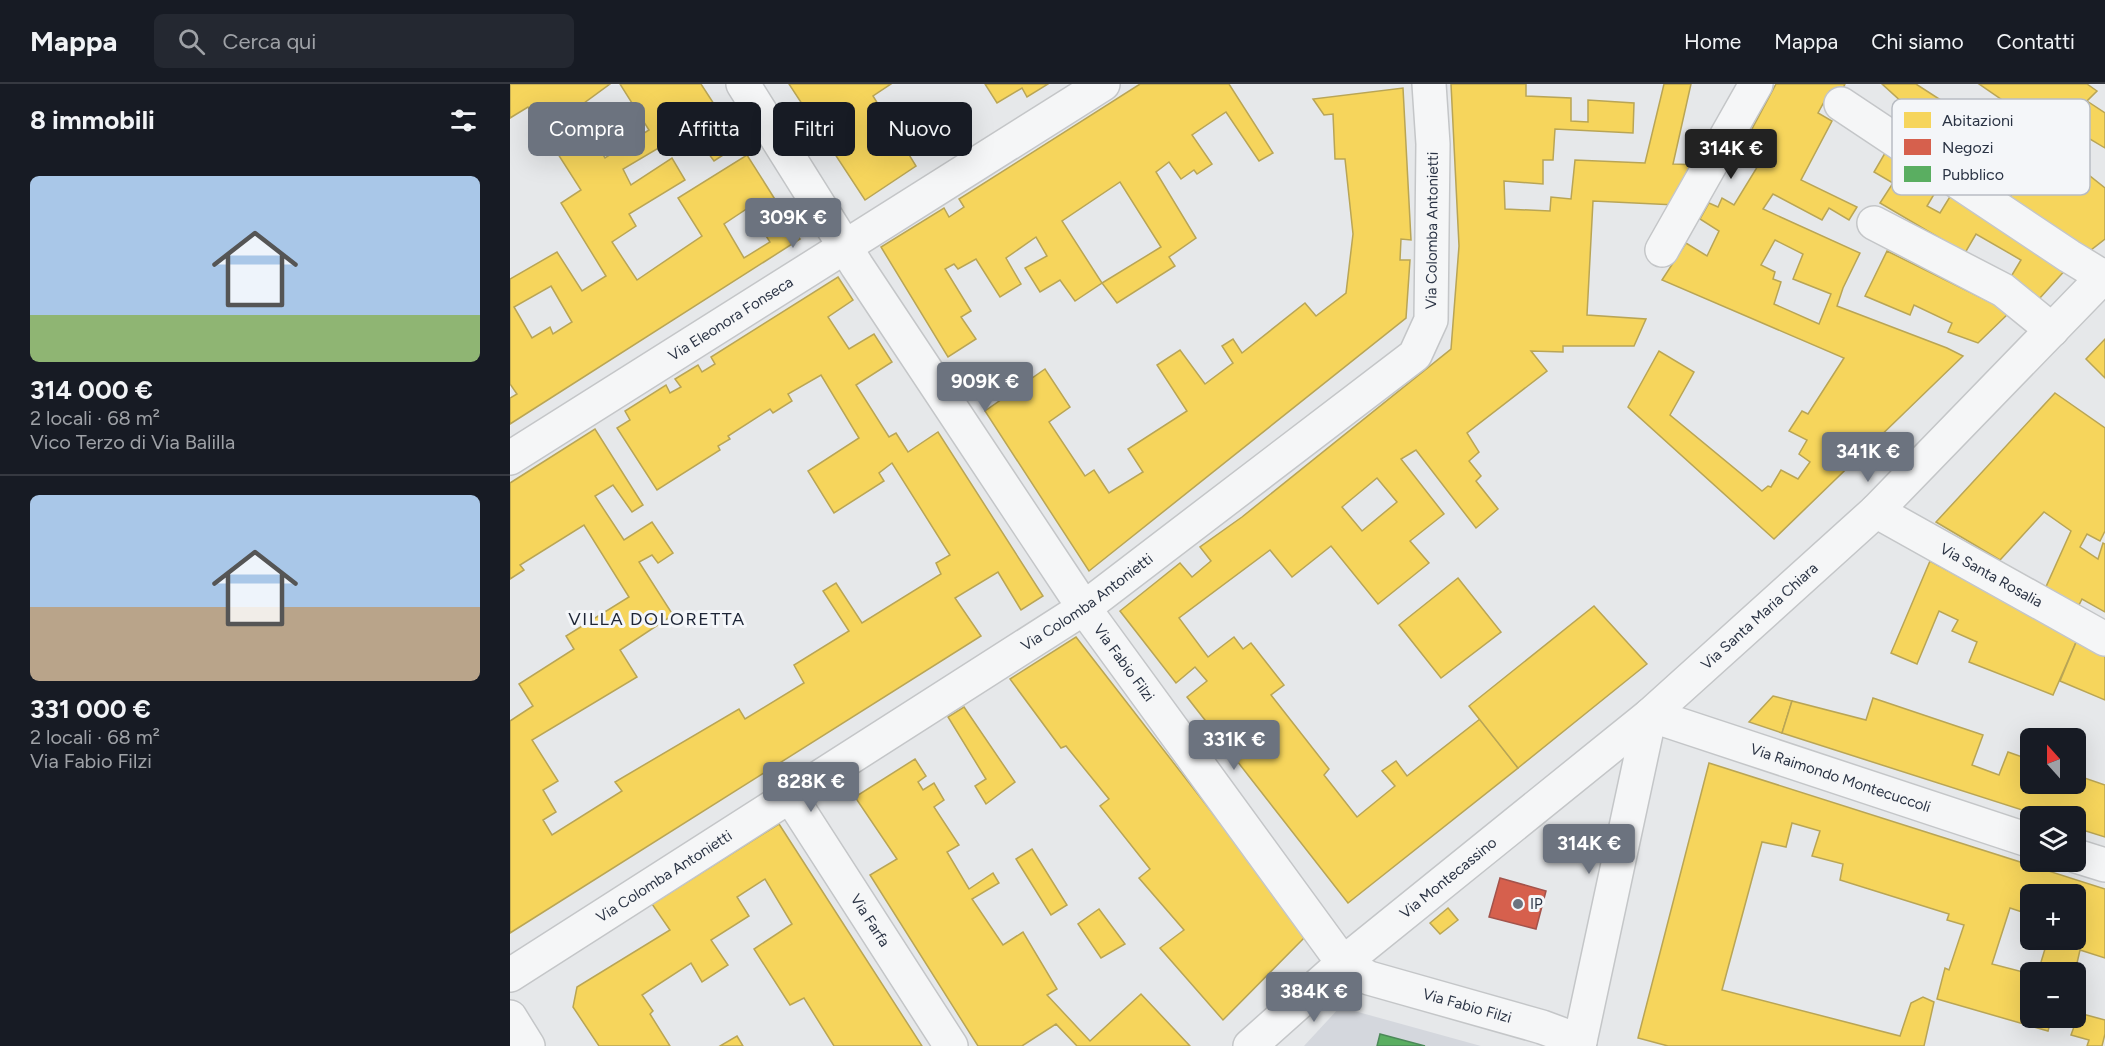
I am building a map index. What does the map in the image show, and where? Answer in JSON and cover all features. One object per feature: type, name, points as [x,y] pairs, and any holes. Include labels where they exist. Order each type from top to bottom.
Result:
[{"type":"street","name":"Via Fabio Filzi","points":[[743,84],[844,247],[1084,608],[1343,963],[1369,978],[1542,1027],[1585,1044]]},
{"type":"street","name":"Via Eleonora Fonseca","points":[[510,458],[1103,84]]},
{"type":"street","name":"Via Colomba Antonietti","points":[[510,975],[1084,608],[1415,355],[1431,320],[1434,144],[1429,84]]},
{"type":"street","points":[[1662,250],[1756,84]]},
{"type":"street","points":[[1841,104],[1892,138]]},
{"type":"street","points":[[1978,195],[2104,277]]},
{"type":"street","points":[[1874,223],[2003,290],[2052,330]]},
{"type":"street","name":"Via Santa Maria Chiara","points":[[1650,714],[1876,511],[2104,277]]},
{"type":"street","name":"Via Santa Rosalia","points":[[1876,511],[2105,639]]},
{"type":"street","points":[[1585,1044],[1650,714]]},
{"type":"street","name":"Via Raimondo Montecuccoli","points":[[1650,714],[2020,837]]},
{"type":"street","name":"Via Montecassino","points":[[1250,1046],[1343,963],[1650,714]]},
{"type":"street","name":"Via Farfa","points":[[790,796],[951,1046]]},
{"type":"street","points":[[2086,859],[2105,865]]},
{"type":"street","points":[[510,1017],[528,1046]]},
{"type":"shaded area","points":[[1340,1007],[1481,1046],[1304,1046]]},
{"type":"building: Abitazioni","points":[[510,84],[610,84],[586,102],[528,102],[528,107],[510,118]]},
{"type":"building: Abitazioni","points":[[620,84],[701,84],[713,102],[657,102],[657,149],[645,156],[645,133],[649,130],[645,124],[645,102],[631,102]]},
{"type":"building: Abitazioni","points":[[789,84],[891,84],[873,96],[877,102],[867,102],[867,156],[910,156],[916,166],[865,200],[836,156],[855,156],[855,102],[801,102]]},
{"type":"building: Abitazioni","points":[[985,84],[1048,84],[1027,97],[1022,88],[997,103]]},
{"type":"building: Abitazioni","points":[[1140,84],[1229,84],[1273,153],[1259,161],[1226,112],[1192,135],[1212,164],[1197,174],[1194,170],[1181,179],[1169,162],[1156,172],[1196,238],[1169,257],[1175,266],[1117,303],[1102,283],[1075,301],[1060,280],[1040,292],[1025,268],[1047,256],[1036,237],[1006,258],[1021,284],[1000,297],[976,259],[958,269],[954,264],[945,269],[971,311],[961,317],[976,339],[948,357],[881,247],[944,208],[949,217],[964,207],[959,199]],"holes":[[[1120,182],[1161,247],[1102,283],[1062,221]]]},
{"type":"building: Abitazioni","points":[[1451,84],[1526,84],[1526,96],[1571,98],[1571,121],[1588,122],[1588,100],[1634,103],[1633,133],[1555,129],[1553,160],[1543,160],[1543,184],[1504,181],[1505,209],[1550,211],[1551,197],[1571,199],[1575,160],[1645,163],[1664,84],[1691,84],[1673,164],[1700,165],[1676,205],[1593,201],[1587,315],[1646,319],[1634,346],[1563,346],[1563,352],[1531,351],[1547,371],[1467,433],[1479,452],[1469,461],[1481,476],[1476,481],[1498,509],[1476,528],[1416,450],[1401,459],[1444,514],[1410,541],[1429,563],[1378,604],[1331,546],[1292,577],[1270,550],[1179,618],[1208,657],[1234,637],[1243,649],[1251,643],[1284,685],[1271,695],[1329,769],[1324,775],[1357,817],[1395,786],[1382,771],[1396,761],[1407,776],[1480,719],[1518,768],[1348,903],[1187,697],[1207,681],[1195,667],[1176,683],[1120,611],[1180,563],[1192,577],[1211,561],[1200,547],[1242,517],[1451,349],[1459,246]],"holes":[[[1377,478],[1397,502],[1362,531],[1342,507]]]},
{"type":"building: Abitazioni","points":[[1776,84],[1845,84],[1840,95],[1830,91],[1818,113],[1832,121],[1801,180],[1857,207],[1849,220],[1829,208],[1822,220],[1773,194],[1763,209],[1860,253],[1837,306],[1963,356],[1774,539],[1628,407],[1659,351],[1694,372],[1670,415],[1762,491],[1768,486],[1771,487],[1781,470],[1798,479],[1810,462],[1799,454],[1807,440],[1789,431],[1802,411],[1808,414],[1844,358],[1662,280],[1686,243],[1707,256],[1719,231],[1700,219],[1709,203],[1718,207],[1722,198],[1734,205],[1764,156],[1744,144]],"holes":[[[1775,240],[1803,254],[1793,279],[1831,294],[1819,324],[1774,304],[1781,282],[1773,279],[1775,272],[1761,265]]]},
{"type":"building: Abitazioni","points":[[1882,84],[1916,84],[1939,99],[1898,99]]},
{"type":"building: Abitazioni","points":[[1979,84],[2087,84],[2097,91],[2089,99],[2001,99]]},
{"type":"building: Abitazioni","points":[[1403,88],[1411,240],[1401,239],[1400,260],[1410,260],[1406,318],[1089,571],[985,411],[1045,369],[1070,407],[1049,422],[1085,476],[1094,470],[1109,493],[1143,472],[1128,449],[1187,411],[1157,365],[1180,350],[1205,384],[1233,363],[1222,346],[1233,339],[1242,353],[1305,303],[1316,316],[1346,293],[1353,234],[1345,159],[1335,159],[1333,114],[1324,115],[1313,99]]},
{"type":"building: Abitazioni","points":[[2090,103],[2105,113],[2105,148],[2090,139]]},
{"type":"building: Abitazioni","points":[[1885,153],[1892,157],[1892,182],[1874,172]]},
{"type":"building: Abitazioni","points":[[559,156],[604,156],[605,158],[608,156],[645,156],[623,169],[631,185],[672,158],[685,180],[629,214],[636,226],[612,242],[637,280],[702,236],[678,198],[745,156],[748,156],[800,239],[510,424],[510,398],[517,394],[510,384],[510,279],[557,252],[582,291],[606,276],[561,203],[581,190]],"holes":[[[748,208],[770,242],[744,258],[724,224]],[[551,286],[572,322],[553,334],[550,327],[532,338],[514,307]]]},
{"type":"building: Abitazioni","points":[[710,156],[722,156],[714,161]]},
{"type":"building: Abitazioni","points":[[2090,176],[2105,188],[2105,239],[2087,253],[2007,203],[2011,195],[2090,195]]},
{"type":"building: Abitazioni","points":[[1892,185],[1892,195],[1934,195],[1927,206],[1940,213],[1951,195],[2069,266],[2039,299],[2009,280],[2021,260],[1976,234],[1965,253],[1880,203]]},
{"type":"building: Abitazioni","points":[[1887,251],[2010,312],[1978,343],[1948,332],[1952,323],[1914,305],[1910,315],[1865,296]]},
{"type":"building: Abitazioni","points":[[838,277],[853,300],[828,317],[849,349],[874,334],[892,362],[856,385],[889,437],[896,433],[908,452],[938,432],[1043,596],[1021,610],[998,572],[955,598],[981,636],[510,933],[510,721],[533,706],[519,684],[574,649],[566,636],[629,597],[584,525],[520,565],[524,570],[510,579],[510,483],[595,429],[643,505],[632,512],[613,485],[595,496],[624,540],[652,522],[673,553],[658,563],[652,555],[639,562],[673,615],[620,650],[637,677],[532,740],[558,781],[543,790],[556,812],[543,820],[552,835],[622,791],[615,782],[739,709],[745,719],[804,683],[794,665],[849,631],[823,591],[836,583],[862,623],[941,574],[936,563],[950,555],[892,463],[879,473],[884,481],[834,513],[808,471],[859,438],[821,375],[788,394],[792,401],[773,413],[770,409],[728,436],[730,439],[718,446],[720,450],[657,490],[617,428],[630,420],[625,411],[666,385],[670,393],[681,387],[675,379],[698,365],[702,372],[715,364],[711,357]]},
{"type":"building: Abitazioni","points":[[2105,339],[2105,378],[2086,359]]},
{"type":"building: Abitazioni","points":[[2055,393],[2105,428],[2105,531],[2100,541],[2087,534],[2080,547],[2098,559],[2103,543],[2105,544],[2105,612],[2082,599],[2079,605],[2045,589],[2071,531],[2044,512],[2000,560],[1936,522]]},
{"type":"building: Abitazioni","points":[[1930,561],[2077,640],[2053,695],[1969,662],[1977,642],[1952,631],[1958,620],[1939,611],[1917,664],[1891,653]]},
{"type":"building: Abitazioni","points":[[1458,578],[1501,632],[1441,678],[1399,625]]},
{"type":"building: Abitazioni","points":[[1594,606],[1647,664],[1518,768],[1469,706]]},
{"type":"building: Abitazioni","points":[[1076,637],[1307,935],[1223,1020],[1160,948],[1184,930],[1139,878],[1150,869],[1100,806],[1109,799],[1066,746],[1061,748],[1010,679]]},
{"type":"building: Abitazioni","points":[[2077,640],[2105,655],[2105,700],[2060,681]]},
{"type":"building: Abitazioni","points":[[1773,696],[1792,701],[1782,733],[1749,722]]},
{"type":"building: Abitazioni","points":[[1873,698],[1983,735],[1972,765],[1999,775],[2008,752],[2020,756],[2020,794],[2086,794],[2086,778],[2105,785],[2105,837],[2086,831],[2086,806],[2020,806],[2020,809],[1782,733],[1792,701],[1866,720]]},
{"type":"building: Abitazioni","points":[[964,707],[1015,782],[986,804],[975,786],[986,779],[948,717]]},
{"type":"building: Abitazioni","points":[[915,759],[926,776],[918,782],[923,790],[934,783],[944,800],[934,807],[959,845],[947,852],[969,889],[993,873],[999,883],[972,899],[1003,945],[1023,932],[1057,989],[1047,995],[1090,1041],[1141,994],[1190,1046],[1077,1046],[1056,1024],[1022,1046],[978,1046],[870,875],[897,859],[855,797]]},
{"type":"building: Abitazioni","points":[[1709,763],[2020,862],[2020,872],[2052,872],[2105,889],[2105,958],[2080,950],[2086,950],[2086,884],[2020,884],[2020,911],[2010,908],[1992,964],[2020,971],[2020,1023],[1937,999],[1945,968],[1949,970],[1964,925],[1947,920],[1949,914],[1840,880],[1843,864],[1812,856],[1820,831],[1792,823],[1786,847],[1762,842],[1722,990],[1900,1036],[1911,1003],[1923,997],[1934,1002],[1924,1046],[1668,1046],[1638,1038]]},
{"type":"building: Abitazioni","points":[[779,824],[922,1046],[834,1046],[804,998],[790,1005],[754,949],[792,924],[765,879],[737,897],[749,916],[711,940],[728,965],[702,982],[691,963],[642,995],[653,1011],[650,1014],[670,1046],[599,1046],[573,1007],[577,987],[670,930],[652,904]]},
{"type":"building: Abitazioni","points":[[1032,849],[1067,905],[1051,915],[1016,859]]},
{"type":"building: Abitazioni","points":[[1448,908],[1458,920],[1440,934],[1430,923]]},
{"type":"building: Abitazioni","points":[[1099,909],[1125,944],[1101,958],[1078,924]]},
{"type":"building: Abitazioni","points":[[2045,950],[2080,950],[2077,962],[2041,962]]},
{"type":"building: Abitazioni","points":[[2086,1015],[2105,1020],[2102,1046],[2087,1046],[2089,1040],[2071,1035],[2074,1028],[2086,1028]]},
{"type":"building: Abitazioni","points":[[737,1036],[743,1046],[720,1046]]},
{"type":"building: Negozi","name":"IP","points":[[1500,878],[1546,891],[1536,929],[1489,917]]},
{"type":"building: Pubblico","points":[[1380,1034],[1425,1046],[1377,1046]]},
{"type":"place","name":"IP","points":[[1518,904]]},
{"type":"district","name":"VILLA DOLORETTA","points":[[657,619]]}]
